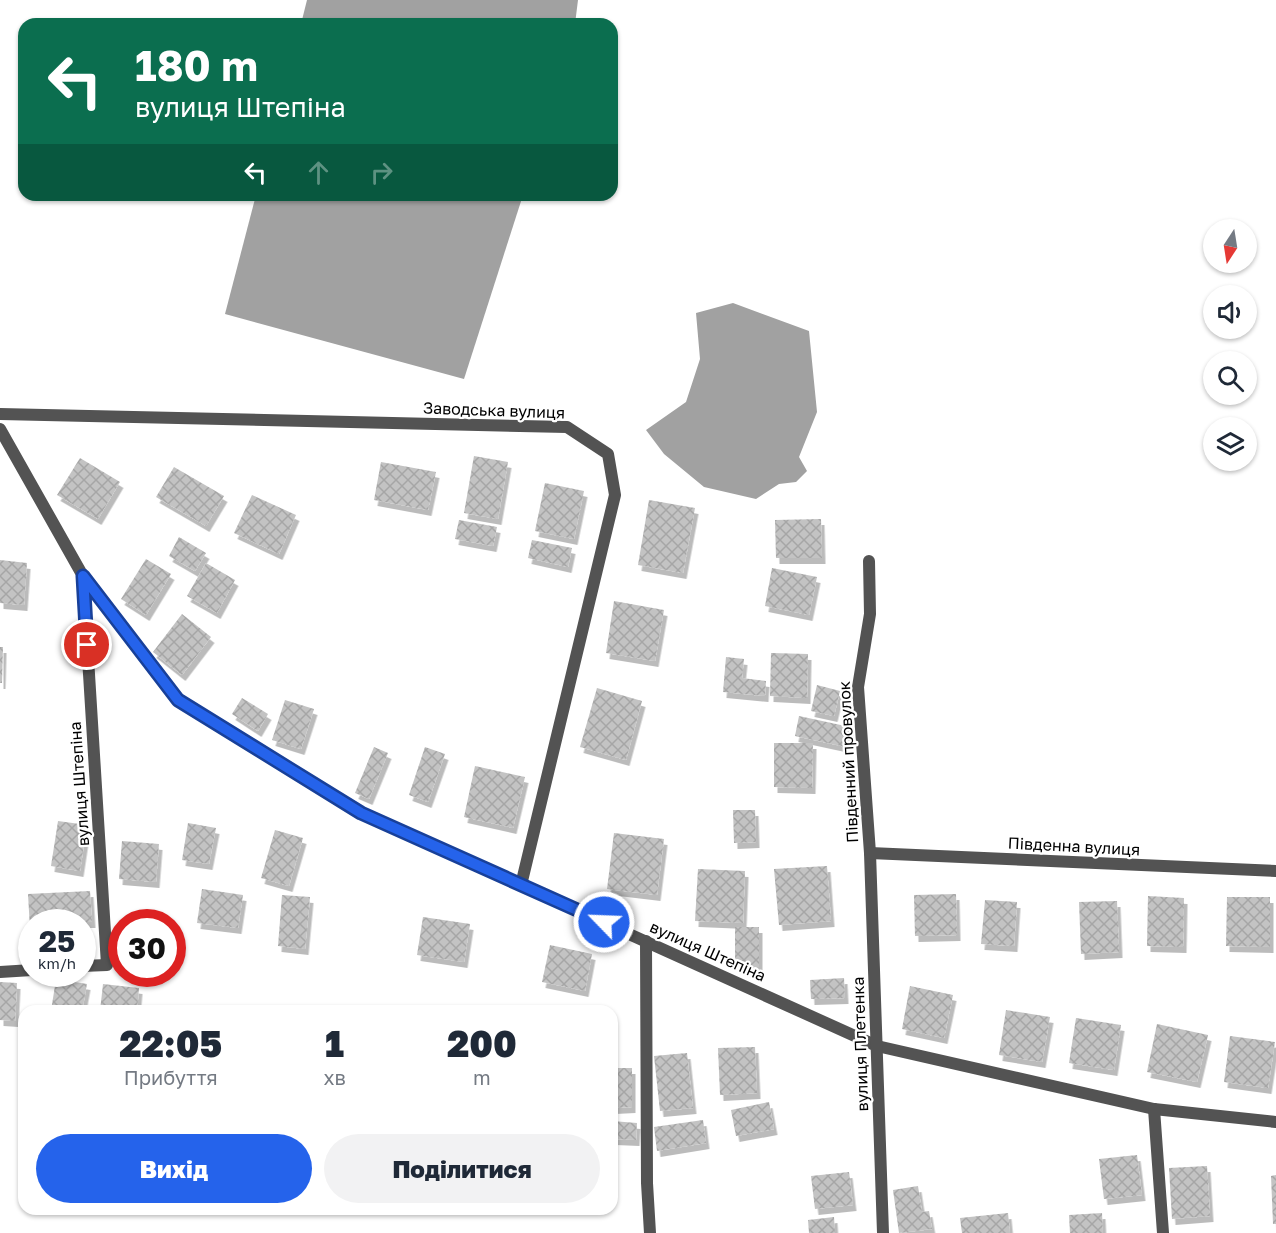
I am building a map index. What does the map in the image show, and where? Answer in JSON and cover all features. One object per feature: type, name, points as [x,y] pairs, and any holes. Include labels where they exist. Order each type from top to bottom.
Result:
[{"type":"street","name":"Заводська вулиця","points":[[0,414],[567,427],[608,454],[615,495],[521,885]]},
{"type":"street","name":"вулиця Штепіна","points":[[0,429],[83,576],[178,700],[361,813],[878,1046],[1154,1110],[1276,1122]]},
{"type":"street","name":"Південний провулок","points":[[869,561],[870,614],[858,687],[870,853]]},
{"type":"street","name":"вулиця Штепіна","points":[[83,576],[107,965],[96,965]]},
{"type":"street","name":"Південна вулиця","points":[[870,853],[1276,871]]},
{"type":"street","name":"вулиця Плетенка","points":[[870,853],[883,1233]]},
{"type":"street","points":[[646,941],[647,1183],[650,1233]]},
{"type":"street","points":[[0,972],[18,971]]},
{"type":"street","points":[[1154,1110],[1163,1233]]},
{"type":"shaded area","points":[[307,0],[578,0],[576,18],[302,18]]},
{"type":"shaded area","points":[[254,201],[521,201],[464,379],[225,314]]},
{"type":"shaded area","points":[[733,303],[809,331],[817,412],[799,457],[807,471],[796,482],[779,484],[756,499],[704,487],[664,454],[646,430],[686,402],[700,359],[696,313]]},
{"type":"building","points":[[474,456],[508,462],[498,519],[464,513]]},
{"type":"building","points":[[80,458],[120,482],[98,519],[57,495]]},
{"type":"building","points":[[381,462],[436,472],[428,510],[374,500]]},
{"type":"building","points":[[174,467],[224,496],[206,526],[156,497]]},
{"type":"building","points":[[545,483],[584,491],[574,539],[535,531]]},
{"type":"building","points":[[252,495],[296,515],[279,554],[234,533]]},
{"type":"building","points":[[649,500],[695,508],[683,573],[638,565]]},
{"type":"building","points":[[821,519],[822,558],[776,558],[775,520]]},
{"type":"building","points":[[459,520],[497,527],[493,546],[455,539]]},
{"type":"building","points":[[179,537],[206,553],[195,571],[169,556]]},
{"type":"building","points":[[532,540],[572,548],[568,567],[528,558]]},
{"type":"building","points":[[146,559],[171,574],[146,615],[121,599]]},
{"type":"building","points":[[0,560],[27,563],[24,605],[0,603]]},
{"type":"building","points":[[206,563],[235,580],[217,613],[187,596]]},
{"type":"building","points":[[772,568],[817,577],[809,615],[765,606]]},
{"type":"building","points":[[614,601],[664,610],[655,661],[606,653]]},
{"type":"building","points":[[182,614],[211,637],[182,675],[153,652]]},
{"type":"building","points":[[0,647],[3,647],[2,683],[0,683]]},
{"type":"building","points":[[771,653],[808,654],[807,698],[770,696]]},
{"type":"building","points":[[726,657],[744,659],[742,678],[766,681],[765,696],[723,692]]},
{"type":"building","points":[[817,685],[840,691],[834,716],[811,711]]},
{"type":"building","points":[[597,688],[642,701],[626,760],[580,747]]},
{"type":"building","points":[[242,698],[268,714],[258,731],[232,714]]},
{"type":"building","points":[[285,700],[314,709],[301,749],[272,740]]},
{"type":"building","points":[[799,716],[850,727],[846,747],[795,736]]},
{"type":"building","points":[[774,743],[813,743],[812,788],[774,787]]},
{"type":"building","points":[[374,747],[388,753],[369,799],[355,793]]},
{"type":"building","points":[[425,747],[445,754],[428,802],[409,795]]},
{"type":"building","points":[[475,766],[525,777],[513,828],[464,817]]},
{"type":"building","points":[[733,810],[755,810],[756,842],[734,843]]},
{"type":"building","points":[[58,821],[87,825],[80,871],[51,866]]},
{"type":"building","points":[[188,823],[216,828],[209,864],[182,860]]},
{"type":"building","points":[[275,830],[303,838],[289,886],[261,878]]},
{"type":"building","points":[[614,833],[664,839],[657,895],[607,889]]},
{"type":"building","points":[[122,841],[159,844],[156,882],[119,879]]},
{"type":"building","points":[[827,866],[831,921],[779,925],[774,869]]},
{"type":"building","points":[[698,869],[745,871],[743,923],[695,921]]},
{"type":"building","points":[[202,889],[243,895],[238,928],[197,923]]},
{"type":"building","points":[[90,891],[91,909],[29,909],[28,894]]},
{"type":"building","points":[[956,894],[957,935],[915,936],[914,895]]},
{"type":"building","points":[[282,895],[310,897],[305,949],[278,946]]},
{"type":"building","points":[[1148,896],[1184,898],[1183,947],[1147,946]]},
{"type":"building","points":[[1227,897],[1270,897],[1270,947],[1226,946]]},
{"type":"building","points":[[985,900],[1017,902],[1014,946],[981,944]]},
{"type":"building","points":[[1117,901],[1119,952],[1081,954],[1079,902]]},
{"type":"building","points":[[423,917],[470,924],[464,962],[417,955]]},
{"type":"building","points":[[735,927],[759,927],[759,967],[735,967]]},
{"type":"building","points":[[550,945],[592,954],[585,991],[542,982]]},
{"type":"building","points":[[844,978],[845,998],[811,999],[810,980]]},
{"type":"building","points":[[0,982],[17,983],[15,1021],[0,1020]]},
{"type":"building","points":[[103,984],[108,985],[108,987],[139,988],[138,1005],[101,1005]]},
{"type":"building","points":[[910,986],[953,995],[944,1038],[902,1029]]},
{"type":"building","points":[[55,987],[86,987],[83,1005],[52,1005]]},
{"type":"building","points":[[1006,1010],[1050,1017],[1042,1062],[999,1055]]},
{"type":"building","points":[[1076,1018],[1121,1025],[1114,1070],[1069,1063]]},
{"type":"building","points":[[1157,1024],[1208,1035],[1197,1082],[1147,1072]]},
{"type":"building","points":[[1230,1036],[1275,1042],[1268,1088],[1224,1082]]},
{"type":"building","points":[[755,1047],[757,1093],[720,1095],[718,1048]]},
{"type":"building","points":[[687,1053],[693,1108],[660,1111],[654,1056]]},
{"type":"building","points":[[618,1068],[632,1068],[632,1107],[618,1108]]},
{"type":"building","points":[[769,1102],[774,1129],[736,1136],[731,1110]]},
{"type":"building","points":[[703,1120],[706,1143],[657,1151],[654,1127]]},
{"type":"building","points":[[618,1121],[637,1123],[636,1140],[618,1139]]},
{"type":"building","points":[[1137,1155],[1142,1195],[1104,1199],[1099,1159]]},
{"type":"building","points":[[1207,1166],[1210,1216],[1172,1219],[1169,1168]]},
{"type":"building","points":[[849,1172],[853,1205],[815,1209],[811,1176]]},
{"type":"building","points":[[1276,1175],[1276,1224],[1273,1224],[1271,1176]]},
{"type":"building","points":[[918,1186],[922,1212],[929,1211],[932,1229],[899,1233],[893,1190]]},
{"type":"building","points":[[1008,1213],[1010,1233],[962,1233],[960,1218]]},
{"type":"building","points":[[1102,1213],[1103,1233],[1070,1233],[1069,1215]]},
{"type":"building","points":[[834,1217],[835,1233],[809,1233],[808,1220]]},
{"type":"route","points":[[87,645],[83,576],[178,700],[361,813],[604,922]]}]
